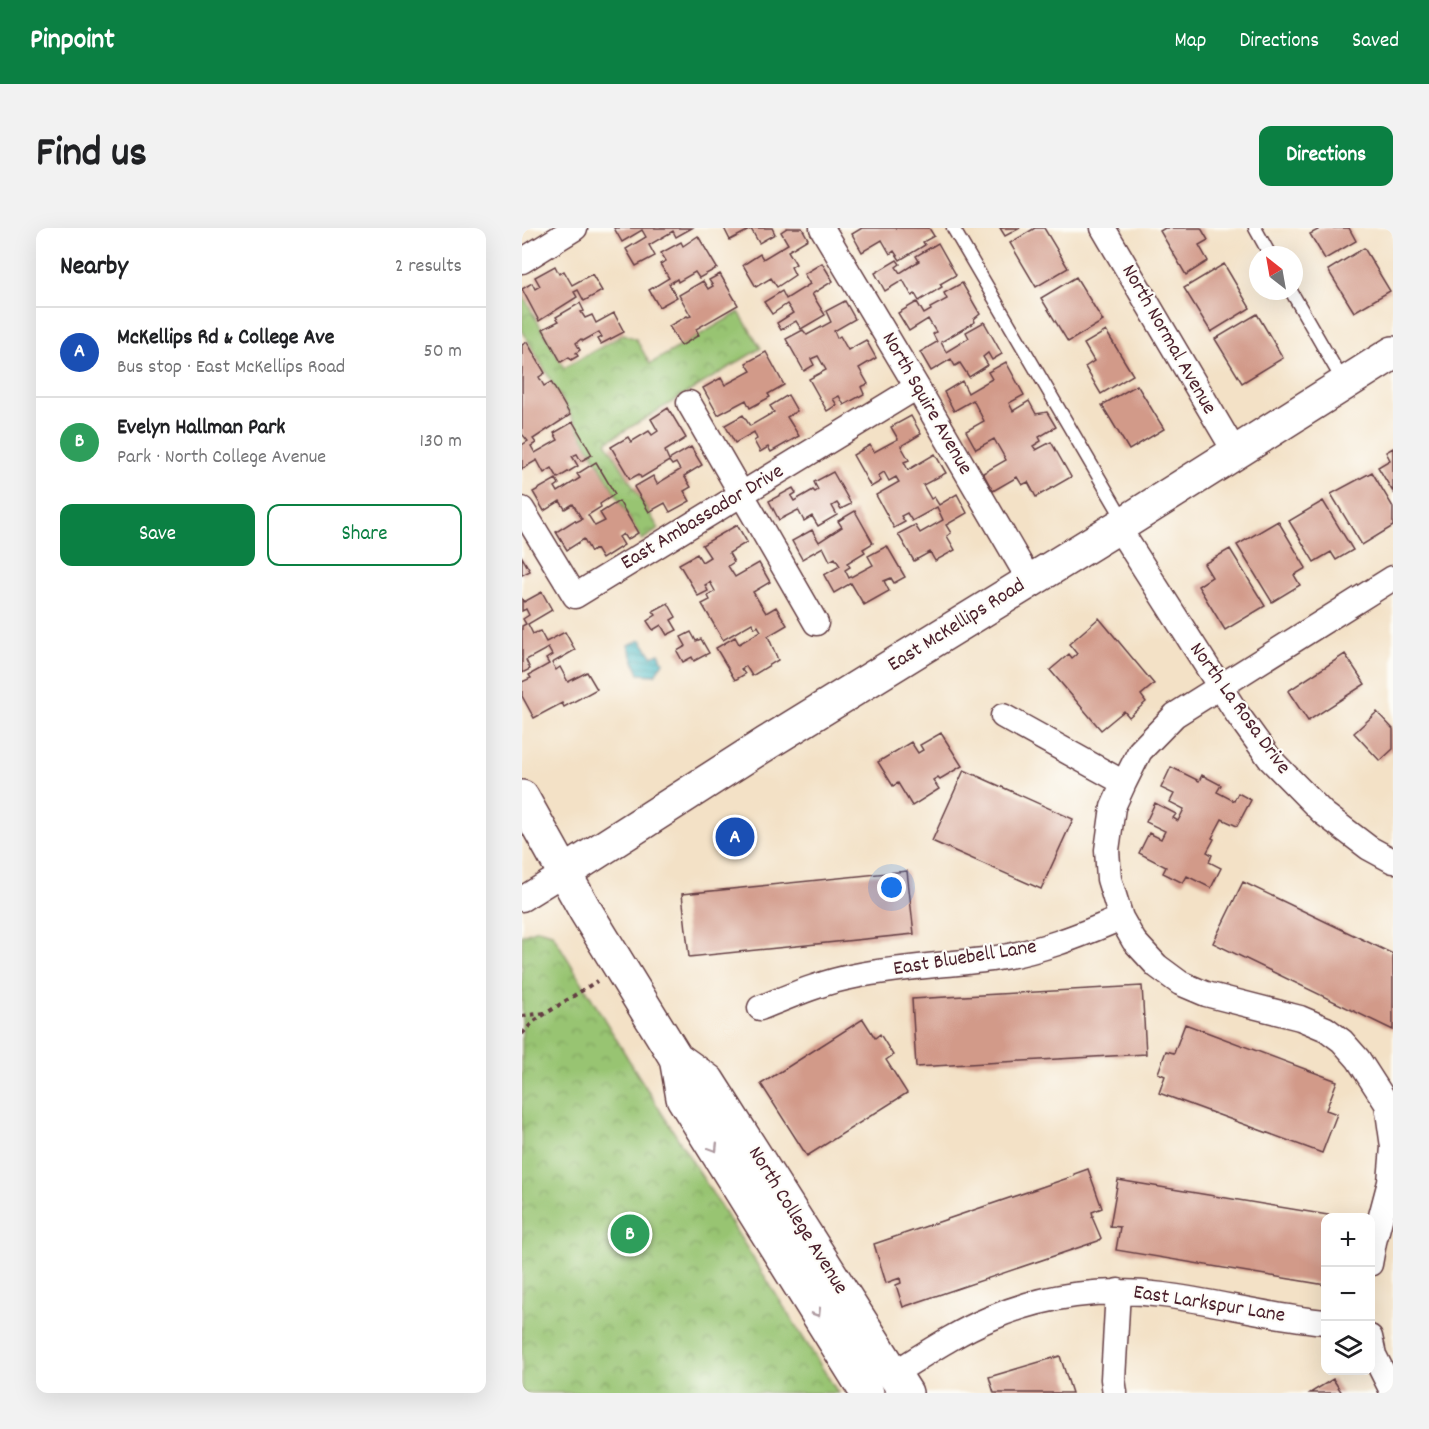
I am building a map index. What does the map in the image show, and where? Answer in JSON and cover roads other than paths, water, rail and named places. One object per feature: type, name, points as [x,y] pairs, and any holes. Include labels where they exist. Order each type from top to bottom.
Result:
[{"type":"street","points":[[522,261],[575,228]]},
{"type":"street","name":"North Squire Avenue","points":[[822,228],[1030,581]]},
{"type":"street","name":"North Normal Avenue","points":[[1103,228],[1234,452]]},
{"type":"street","name":"East McKellips Road","points":[[522,899],[1393,353]]},
{"type":"street","name":"East Ambassador Drive","points":[[522,509],[575,596],[917,387]]},
{"type":"street","points":[[689,403],[816,623]]},
{"type":"street","name":"North La Rosa Drive","points":[[1121,525],[1150,582],[1270,759],[1323,813],[1369,848],[1393,861]]},
{"type":"street","points":[[1375,1247],[1390,1182],[1392,1147],[1390,1103],[1358,1059],[1342,1041],[1326,1029],[1300,1018],[1206,994],[1180,983],[1157,966],[1134,941],[1121,918],[1109,879],[1107,850],[1113,807],[1140,751],[1157,732],[1175,715],[1393,578]]},
{"type":"street","points":[[1004,716],[1124,783]]},
{"type":"street","name":"North College Avenue","points":[[522,797],[620,968],[676,1058],[683,1098],[867,1393]]},
{"type":"street","name":"East Bluebell Lane","points":[[760,1008],[812,988],[852,976],[894,969],[992,959],[1039,949],[1090,932],[1121,918]]},
{"type":"street","name":"North College Avenue","points":[[676,1058],[708,1081],[900,1383]]},
{"type":"street","points":[[1115,1393],[1113,1379],[1118,1291]]},
{"type":"street","name":"East Larkspur Lane","points":[[900,1383],[989,1318],[1023,1306],[1086,1293],[1118,1291],[1162,1294],[1321,1321]]},
{"type":"street","points":[[1375,1357],[1393,1393]]},
{"type":"lane","points":[[953,228],[1121,525]]},
{"type":"lane","points":[[1255,228],[1265,246]]},
{"type":"lane","points":[[1296,300],[1345,384]]},
{"type":"water","points":[[641,640],[652,656],[659,653],[663,662],[655,675],[639,674],[628,645]]},
{"type":"place","name":"McKellips Rd & College Ave","points":[[735,837]]},
{"type":"place","name":"Evelyn Hallman Park","points":[[630,1234]]}]
